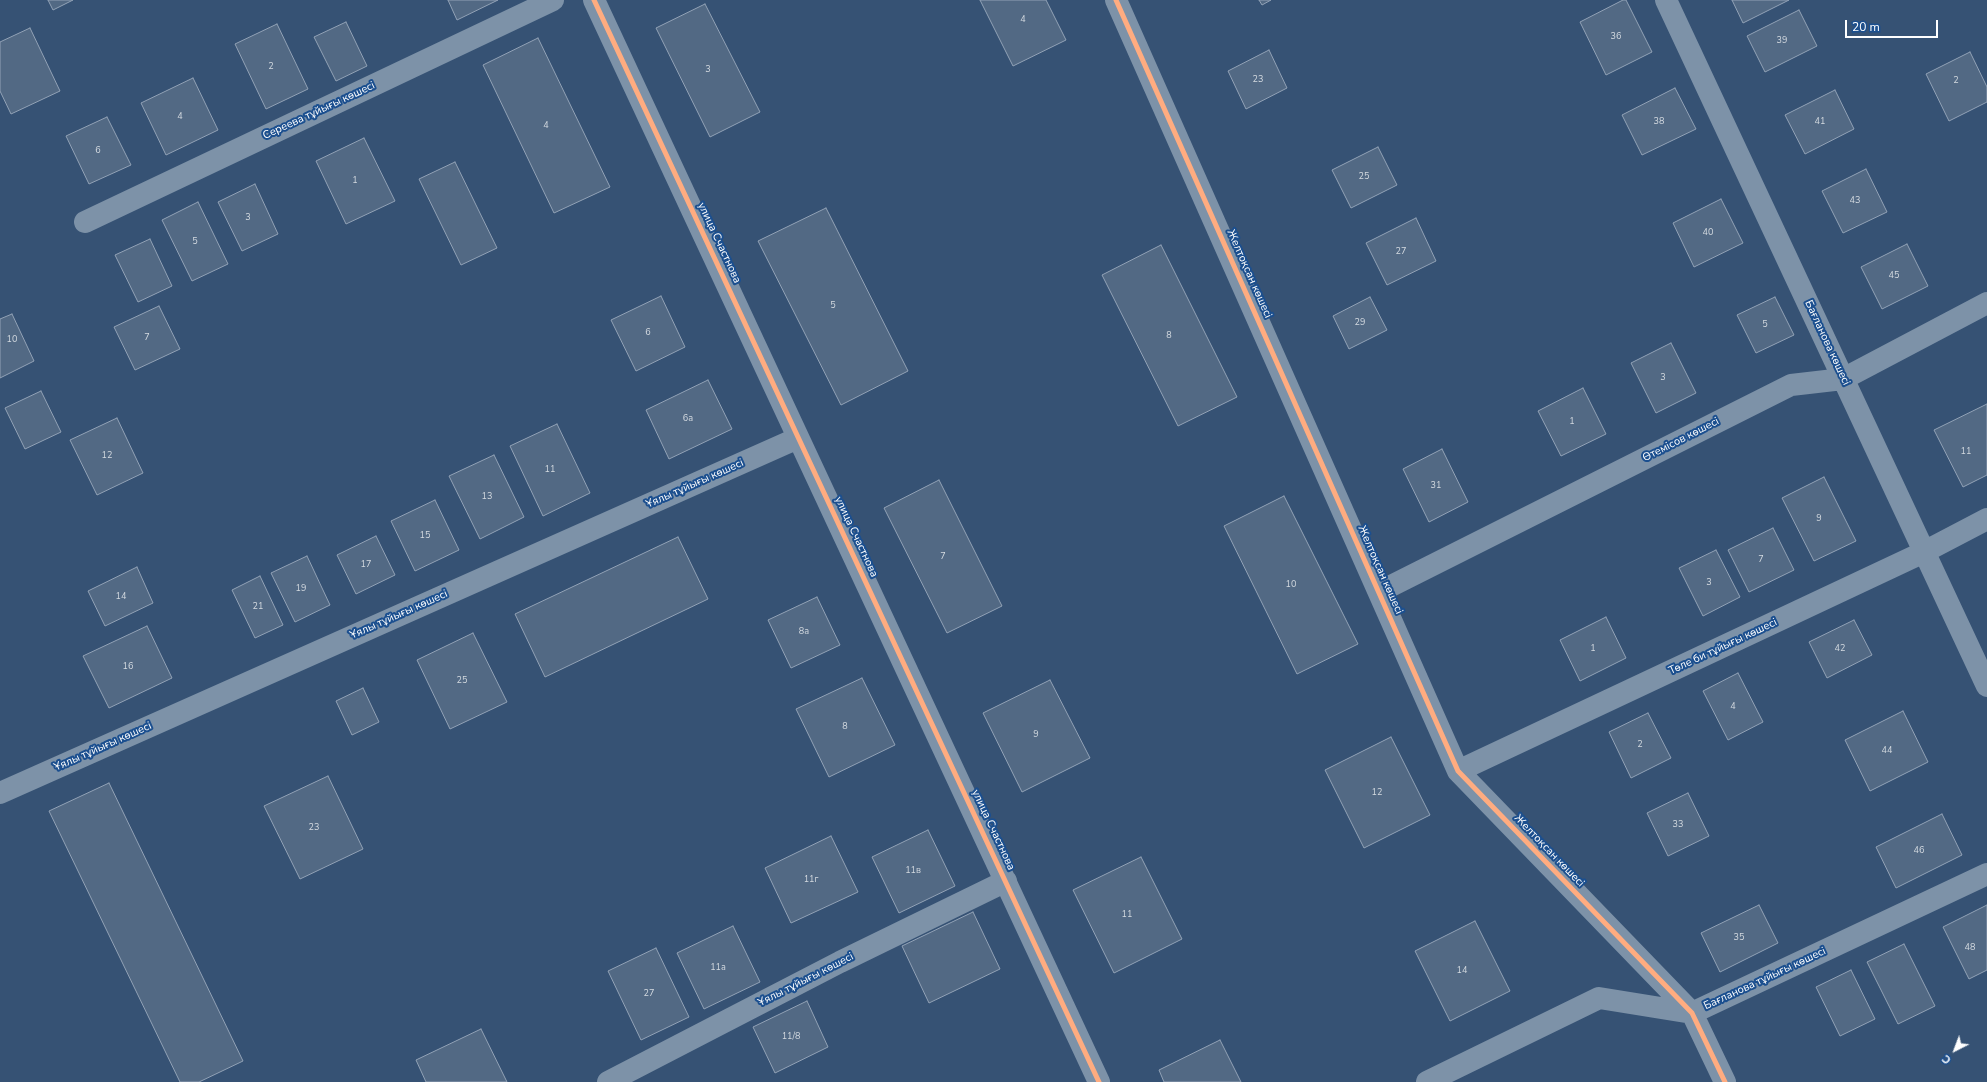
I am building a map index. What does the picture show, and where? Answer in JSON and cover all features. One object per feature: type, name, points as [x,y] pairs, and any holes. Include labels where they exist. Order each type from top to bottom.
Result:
[{"type":"street","name":"Сереева тұйығы көшесі","points":[[85,222],[553,0]]},
{"type":"street","name":"улица Счастнова","points":[[594,0],[1099,1082]]},
{"type":"street","name":"Желтоқсан көшесі","points":[[1116,0],[1458,771],[1692,1013],[1725,1082]]},
{"type":"street","name":"Бағланова көшесі","points":[[1666,0],[1987,686]]},
{"type":"street","name":"Өтемісов көшесі","points":[[1379,592],[1791,385],[1843,380],[1987,303]]},
{"type":"street","name":"Ұялы тұйығы көшесі","points":[[0,793],[798,438]]},
{"type":"street","name":"Төле би тұйығы көшесі","points":[[1458,771],[1924,552],[1987,520]]},
{"type":"street","name":"Бағланова тұйығы көшесі","points":[[1427,1082],[1599,998],[1692,1013],[1987,874]]},
{"type":"street","name":"Ұялы тұйығы көшесі","points":[[608,1082],[840,962],[1006,881]]},
{"type":"building","points":[[48,0],[73,0],[53,10]]},
{"type":"building","points":[[448,0],[498,0],[457,20]]},
{"type":"building","points":[[980,0],[1046,0],[1066,40],[1013,66]]},
{"type":"building","points":[[1259,0],[1271,0],[1262,5]]},
{"type":"building","points":[[1623,0],[1626,0],[1652,52],[1606,75],[1580,22]]},
{"type":"building","points":[[1732,0],[1789,0],[1743,23]]},
{"type":"building","points":[[705,4],[760,112],[710,137],[656,28]]},
{"type":"building","points":[[1799,10],[1817,46],[1765,72],[1747,36]]},
{"type":"building","points":[[346,22],[367,66],[336,81],[314,37]]},
{"type":"building","points":[[277,24],[308,89],[266,109],[235,44]]},
{"type":"building","points":[[30,28],[60,91],[11,114],[0,91],[0,42]]},
{"type":"building","points":[[538,38],[610,187],[554,213],[483,65]]},
{"type":"building","points":[[1269,50],[1287,88],[1246,109],[1228,71]]},
{"type":"building","points":[[1970,52],[1987,87],[1987,102],[1949,121],[1926,74]]},
{"type":"building","points":[[193,78],[218,130],[166,155],[141,103]]},
{"type":"building","points":[[1675,88],[1696,129],[1642,155],[1622,115]]},
{"type":"building","points":[[1835,90],[1854,129],[1805,154],[1785,115]]},
{"type":"building","points":[[107,117],[131,165],[89,184],[66,136]]},
{"type":"building","points":[[364,138],[395,201],[346,224],[316,161]]},
{"type":"building","points":[[1378,147],[1397,185],[1351,208],[1332,170]]},
{"type":"building","points":[[455,162],[497,248],[461,265],[419,179]]},
{"type":"building","points":[[1866,169],[1887,212],[1843,233],[1822,191]]},
{"type":"building","points":[[255,184],[278,234],[242,251],[218,202]]},
{"type":"building","points":[[1721,199],[1743,243],[1694,267],[1673,223]]},
{"type":"building","points":[[198,202],[228,264],[192,281],[162,220]]},
{"type":"building","points":[[826,208],[908,371],[841,405],[758,241]]},
{"type":"building","points":[[1416,218],[1436,261],[1387,285],[1366,243]]},
{"type":"building","points":[[150,239],[172,286],[138,302],[115,255]]},
{"type":"building","points":[[1907,244],[1928,286],[1882,309],[1861,267]]},
{"type":"building","points":[[1161,245],[1237,397],[1178,426],[1102,275]]},
{"type":"building","points":[[661,296],[685,347],[636,371],[611,320]]},
{"type":"building","points":[[1370,297],[1387,330],[1349,349],[1333,316]]},
{"type":"building","points":[[1775,297],[1794,335],[1756,353],[1737,315]]},
{"type":"building","points":[[159,306],[180,349],[135,370],[114,327]]},
{"type":"building","points":[[12,314],[34,361],[0,378],[0,319]]},
{"type":"building","points":[[1671,343],[1696,393],[1656,413],[1631,363]]},
{"type":"building","points":[[708,380],[732,429],[669,459],[646,410]]},
{"type":"building","points":[[1583,388],[1606,434],[1561,456],[1538,411]]},
{"type":"building","points":[[41,391],[61,432],[25,449],[5,408]]},
{"type":"building","points":[[1987,404],[1987,475],[1963,487],[1934,430]]},
{"type":"building","points":[[117,418],[143,473],[97,495],[70,440]]},
{"type":"building","points":[[557,424],[590,493],[543,516],[510,446]]},
{"type":"building","points":[[1442,449],[1468,502],[1429,522],[1403,469]]},
{"type":"building","points":[[494,455],[524,517],[480,539],[449,476]]},
{"type":"building","points":[[1824,477],[1856,541],[1814,561],[1782,498]]},
{"type":"building","points":[[939,480],[1002,606],[947,633],[884,508]]},
{"type":"building","points":[[1284,496],[1358,644],[1297,674],[1224,526]]},
{"type":"building","points":[[435,500],[459,550],[415,571],[391,521]]},
{"type":"building","points":[[1773,528],[1794,570],[1749,592],[1728,550]]},
{"type":"building","points":[[376,536],[395,575],[356,594],[337,555]]},
{"type":"building","points":[[678,537],[708,599],[545,677],[515,614]]},
{"type":"building","points":[[1716,550],[1740,597],[1703,616],[1679,568]]},
{"type":"building","points":[[307,556],[330,605],[295,622],[271,573]]},
{"type":"building","points":[[137,567],[153,603],[105,626],[88,591]]},
{"type":"building","points":[[260,576],[283,625],[255,638],[232,590]]},
{"type":"building","points":[[817,597],[840,645],[791,668],[768,620]]},
{"type":"building","points":[[1606,617],[1626,658],[1580,681],[1560,640]]},
{"type":"building","points":[[1854,620],[1872,655],[1827,678],[1809,642]]},
{"type":"building","points":[[147,626],[172,678],[109,708],[83,656]]},
{"type":"building","points":[[473,633],[507,702],[450,729],[417,660]]},
{"type":"building","points":[[1738,673],[1763,722],[1728,740],[1703,691]]},
{"type":"building","points":[[862,678],[895,745],[829,777],[796,709]]},
{"type":"building","points":[[1050,680],[1090,758],[1022,792],[983,713]]},
{"type":"building","points":[[363,688],[379,722],[352,735],[336,701]]},
{"type":"building","points":[[1903,711],[1928,762],[1870,791],[1845,740]]},
{"type":"building","points":[[1648,713],[1671,758],[1631,778],[1609,732]]},
{"type":"building","points":[[1391,737],[1430,815],[1364,848],[1325,770]]},
{"type":"building","points":[[328,776],[363,849],[300,879],[264,806]]},
{"type":"building","points":[[109,783],[243,1061],[199,1082],[180,1082],[49,811]]},
{"type":"building","points":[[1688,793],[1709,836],[1668,856],[1647,813]]},
{"type":"building","points":[[1942,814],[1962,855],[1896,888],[1876,847]]},
{"type":"building","points":[[928,830],[955,886],[899,913],[872,857]]},
{"type":"building","points":[[831,836],[858,892],[791,923],[765,868]]},
{"type":"building","points":[[1141,857],[1182,939],[1114,973],[1073,890]]},
{"type":"building","points":[[1759,905],[1778,943],[1720,972],[1701,933]]},
{"type":"building","points":[[1987,905],[1987,970],[1969,979],[1943,927]]},
{"type":"building","points":[[973,912],[1000,969],[929,1003],[902,946]]},
{"type":"building","points":[[1475,921],[1510,991],[1450,1021],[1415,951]]},
{"type":"building","points":[[733,926],[760,982],[704,1009],[677,953]]},
{"type":"building","points":[[1904,944],[1935,1006],[1898,1024],[1867,962]]},
{"type":"building","points":[[656,948],[689,1017],[641,1040],[608,971]]},
{"type":"building","points":[[1851,970],[1875,1019],[1840,1036],[1816,987]]},
{"type":"building","points":[[807,1001],[828,1047],[775,1073],[753,1027]]},
{"type":"building","points":[[481,1029],[507,1082],[426,1082],[416,1060]]},
{"type":"building","points":[[1220,1040],[1241,1082],[1164,1082],[1159,1070]]},
{"type":"cycle path","points":[[594,0],[1099,1082]]},
{"type":"cycle path","points":[[1116,0],[1458,771],[1692,1013],[1725,1082]]}]
